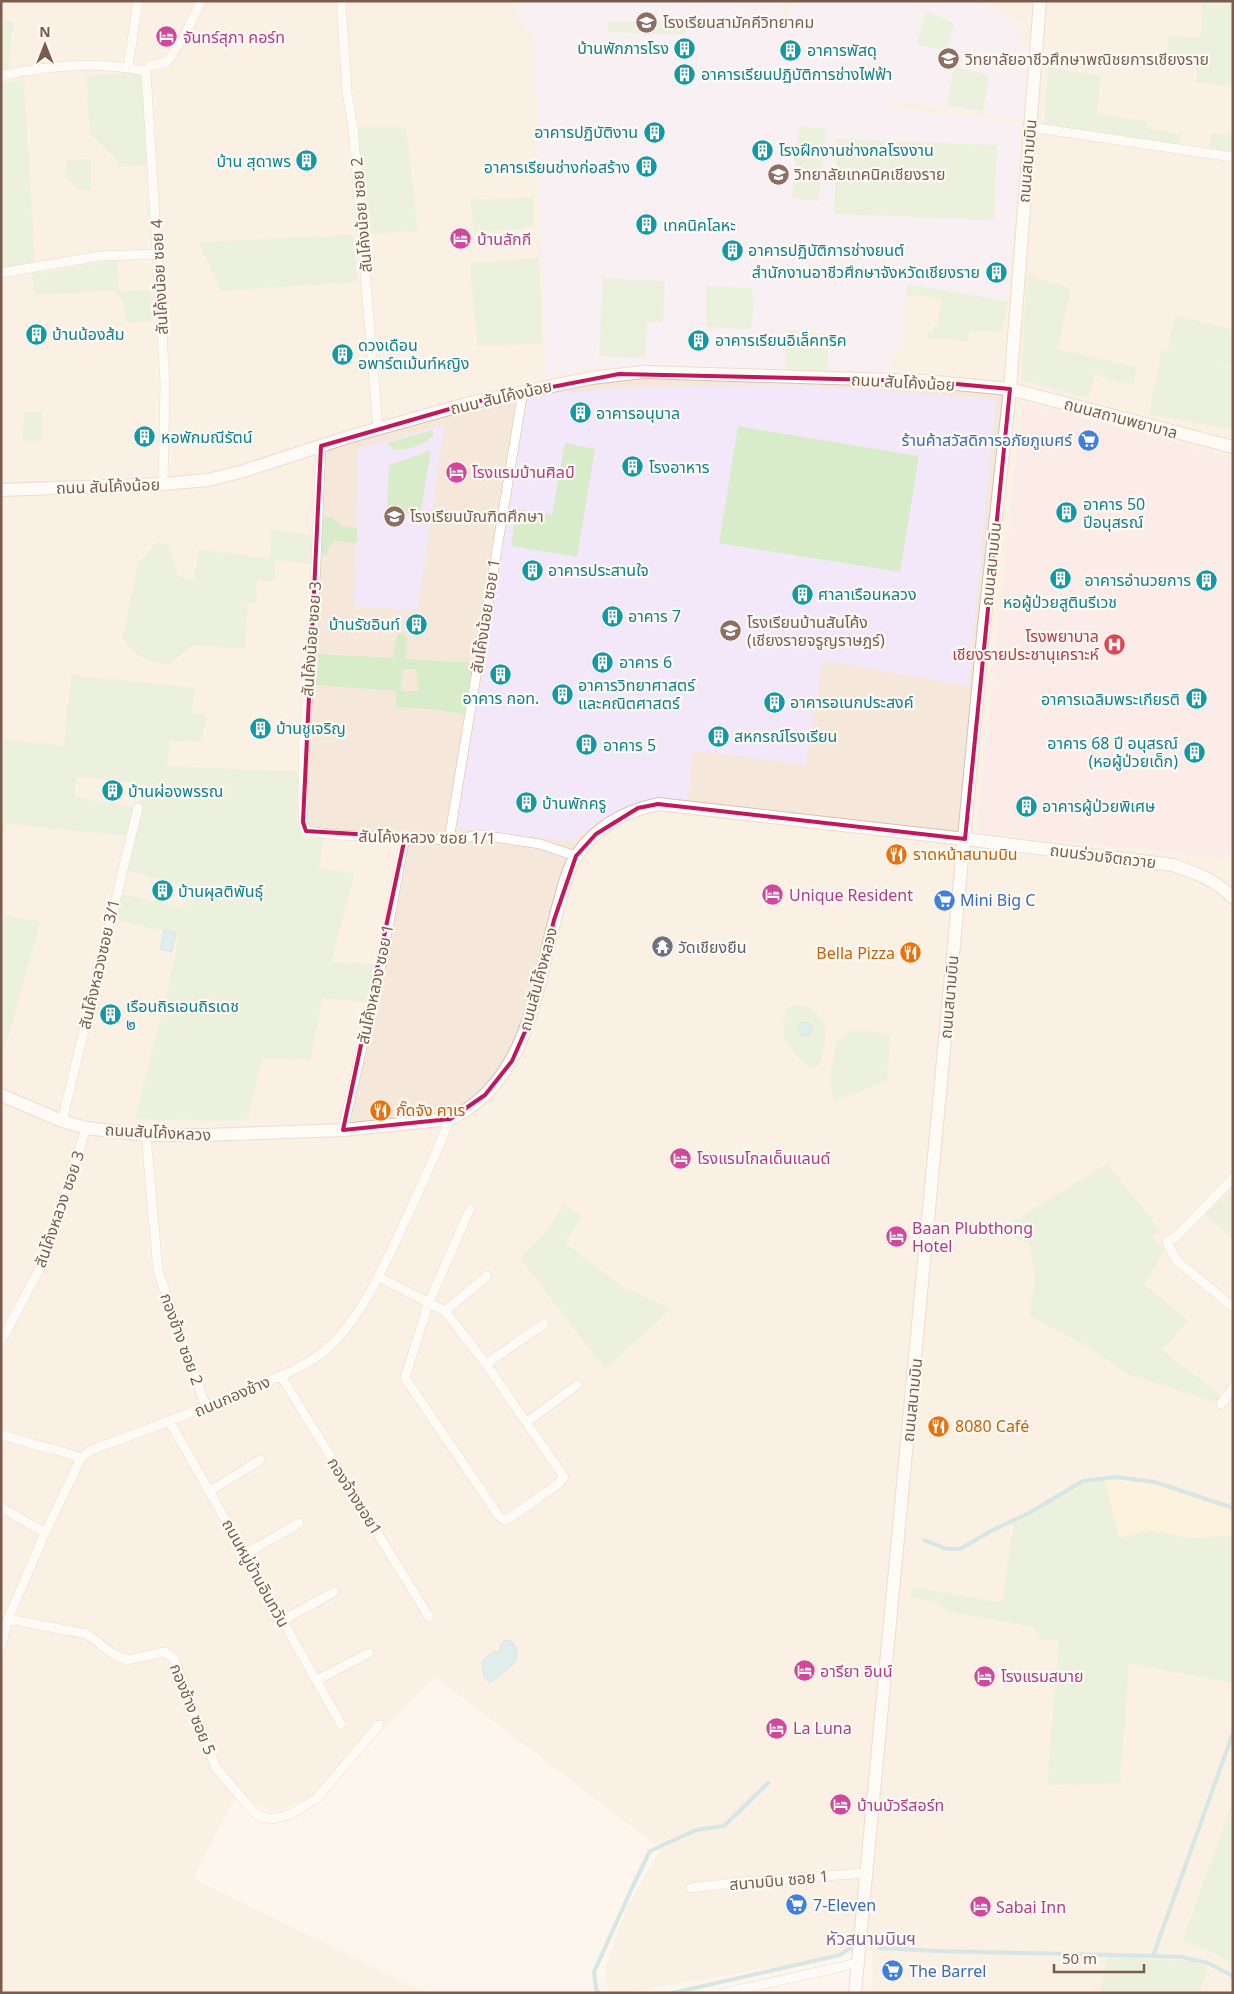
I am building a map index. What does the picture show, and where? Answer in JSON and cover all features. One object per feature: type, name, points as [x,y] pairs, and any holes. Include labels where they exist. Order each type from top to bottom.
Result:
[{"type":"street","points":[[128,67],[138,1]]},
{"type":"street","points":[[1,76],[56,68],[110,65],[146,71],[150,66],[167,62],[186,35],[201,1]]},
{"type":"street","name":"สันโค้งน้อย ซอย 2","points":[[341,1],[347,93],[353,127],[378,429]]},
{"type":"street","name":"ถนนสนามบิน","points":[[855,1993],[984,626],[1010,389],[1040,1]]},
{"type":"street","name":"สันโค้งน้อย ซอย 4","points":[[146,71],[156,210],[165,383],[163,484]]},
{"type":"street","points":[[1030,127],[1233,157]]},
{"type":"street","points":[[1,273],[100,256],[157,254]]},
{"type":"street","name":"ถนน สันโค้งน้อย","points":[[1,490],[163,484],[208,480],[244,472],[321,446],[474,402],[591,378],[643,372],[924,382],[1010,389]]},
{"type":"street","name":"ถนนสถานพยาบาล","points":[[1010,389],[1233,447]]},
{"type":"street","name":"สันโค้งน้อย ซอย 1","points":[[449,840],[523,391]]},
{"type":"street","name":"สันโค้งน้อย ซอย 3","points":[[306,831],[303,822],[303,748],[312,647],[321,446]]},
{"type":"street","name":"ถนนสันโค้งหลวง","points":[[1,1096],[62,1121],[86,1128],[146,1135],[207,1135],[343,1130],[450,1119],[463,1113],[485,1095],[512,1061],[527,1028],[554,920],[567,877],[576,856],[596,834],[616,818],[638,808],[658,804],[965,839]]},
{"type":"street","name":"สันโค้งหลวงซอย 3/1","points":[[62,1121],[138,808]]},
{"type":"street","name":"สันโค้งหลวง ซอย 1/1","points":[[306,831],[339,836],[449,840],[481,835],[540,844],[576,856]]},
{"type":"street","name":"สันโค้งหลวง ซอย 1","points":[[343,1130],[381,964],[405,837]]},
{"type":"street","name":"ถนนร่วมจิตถวาย","points":[[965,839],[1173,865],[1204,876],[1223,888],[1233,898]]},
{"type":"street","name":"ถนนกองช้าง","points":[[80,1458],[91,1450],[170,1422],[281,1376],[309,1361],[332,1345],[355,1316],[379,1277],[450,1119]]},
{"type":"street","name":"สันโค้งหลวง ซอย 3","points":[[1,1341],[46,1257],[86,1128]]},
{"type":"street","name":"กองช้าง ซอย 2","points":[[146,1135],[158,1271],[206,1407]]},
{"type":"street","points":[[1233,1178],[1176,1237],[1167,1242],[1177,1261],[1233,1307]]},
{"type":"street","points":[[379,1277],[429,1302],[445,1311],[486,1364],[564,1477],[558,1484],[511,1517],[504,1520],[499,1516],[405,1378],[429,1302],[470,1209]]},
{"type":"street","points":[[445,1311],[487,1276]]},
{"type":"street","points":[[486,1364],[544,1324]]},
{"type":"street","name":"กองจ้างซอย1","points":[[281,1376],[429,1617]]},
{"type":"street","points":[[527,1422],[577,1385]]},
{"type":"street","points":[[1221,1404],[1233,1388]]},
{"type":"street","name":"ถนนหมู่บ้านอินทวัน","points":[[170,1422],[341,1724]]},
{"type":"street","points":[[1,1434],[80,1458],[8,1619],[1,1645]]},
{"type":"street","points":[[210,1491],[260,1460]]},
{"type":"street","points":[[1,1507],[45,1533]]},
{"type":"street","points":[[245,1554],[299,1524]]},
{"type":"street","points":[[283,1620],[334,1592]]},
{"type":"street","name":"กองช้าง ซอย 5","points":[[8,1619],[87,1634],[113,1654],[127,1660],[164,1652],[174,1659],[216,1768],[254,1812],[263,1817],[273,1819],[293,1814],[316,1799],[380,1725]]},
{"type":"street","points":[[317,1680],[368,1653]]},
{"type":"street","name":"สนามบิน ซอย 1","points":[[691,1888],[742,1882],[867,1873]]},
{"type":"street","points":[[724,1993],[858,1963]]},
{"type":"highlighted area","points":[[619,374],[924,381],[1010,389],[965,839],[658,804],[638,808],[596,834],[576,856],[554,920],[527,1027],[512,1061],[485,1095],[450,1119],[343,1130],[405,837],[306,831],[303,822],[321,446],[474,402]]},
{"type":"shaded area","points":[[1,1],[1233,1],[1233,1993],[873,1993],[872,1950],[623,1993],[608,1993],[605,1969],[626,1908],[661,1849],[435,1677],[316,1795],[275,1812],[236,1796],[193,1878],[426,1993],[1,1993]]},
{"type":"shaded area","name":"วิทยาลัยเทคนิคเชียงราย","points":[[512,1],[786,1],[778,18],[767,25],[893,69],[888,107],[1021,122],[1007,301],[907,285],[901,340],[903,350],[891,350],[890,373],[827,369],[825,372],[603,367],[546,376],[534,29],[526,29]]},
{"type":"shaded area","name":"วิทยาลัยอาชีวศึกษาพณิชยการเชียงราย","points":[[794,1],[977,1],[1022,23],[1015,41],[1033,49],[1023,119],[890,100],[894,69],[782,30]]},
{"type":"shaded area","name":"โรงเรียนบ้านสันโค้ง (เชียงรายจรูญราษฎร์)","points":[[799,385],[996,399],[968,686],[823,660],[806,765],[694,750],[687,801],[646,799],[596,823],[574,841],[457,828],[528,396],[624,387]]},
{"type":"shaded area","name":"โรงพยาบาล เชียงรายประชานุเคราะห์","points":[[1022,403],[1233,458],[1233,858],[977,832]]},
{"type":"shaded area","name":"โรงเรียนบัณฑิตศึกษา","points":[[444,425],[418,610],[354,606],[358,449]]},
{"type":"green space","points":[[1202,1],[1233,1],[1233,86],[1196,82],[1197,66],[1166,65],[1168,36],[1201,38]]},
{"type":"green space","points":[[927,11],[955,24],[945,51],[916,44]]},
{"type":"green space","points":[[1,18],[13,23],[8,70],[1,70]]},
{"type":"green space","points":[[687,21],[686,35],[608,32],[608,22]]},
{"type":"green space","points":[[954,67],[989,75],[983,111],[947,106]]},
{"type":"green space","points":[[1048,67],[1101,76],[1097,113],[1147,122],[1147,129],[1182,134],[1178,145],[1044,126]]},
{"type":"green space","points":[[142,73],[148,165],[119,167],[116,159],[90,134],[86,75]]},
{"type":"green space","points":[[24,79],[35,263],[1,268],[1,84]]},
{"type":"green space","points":[[799,126],[826,129],[819,201],[792,198]]},
{"type":"green space","points":[[358,127],[406,127],[418,231],[371,234],[365,229]]},
{"type":"green space","points":[[1212,133],[1233,135],[1233,151],[1209,148]]},
{"type":"green space","points":[[837,139],[997,145],[994,220],[834,214]]},
{"type":"green space","points":[[91,159],[91,190],[77,190],[63,173],[67,172],[67,160]]},
{"type":"green space","points":[[533,197],[534,227],[474,233],[470,200]]},
{"type":"green space","points":[[353,235],[357,282],[221,291],[199,242]]},
{"type":"green space","points":[[539,258],[542,344],[477,346],[470,263]]},
{"type":"green space","points":[[117,260],[119,291],[151,290],[153,321],[126,323],[123,301],[113,290],[35,295],[32,274]]},
{"type":"green space","points":[[1027,275],[1069,288],[1070,293],[1057,349],[1136,367],[1134,385],[1095,375],[1088,398],[1021,380]]},
{"type":"green space","points":[[603,278],[665,281],[663,322],[647,322],[645,358],[599,356]]},
{"type":"green space","points":[[907,284],[1007,301],[1002,331],[969,332],[967,341],[928,338],[927,333],[933,333],[934,326],[938,325],[941,298],[906,295]]},
{"type":"green space","points":[[706,286],[751,288],[754,300],[751,329],[706,327]]},
{"type":"green space","points":[[1175,316],[1233,329],[1233,367],[1218,364],[1233,369],[1233,430],[1149,414],[1162,350],[1167,351]]},
{"type":"green space","points":[[787,330],[826,334],[828,358],[825,372],[787,372],[785,362]]},
{"type":"green space","points":[[24,412],[42,412],[42,441],[22,441]]},
{"type":"green space","points":[[738,426],[919,456],[900,572],[719,543]]},
{"type":"green space","points":[[433,430],[433,435],[429,439],[415,447],[393,449],[387,443]]},
{"type":"green space","points":[[565,443],[595,449],[577,557],[511,546],[517,509],[552,515]]},
{"type":"green space","points":[[428,450],[431,451],[420,515],[389,512],[387,510],[389,465]]},
{"type":"green space","points":[[321,516],[333,518],[342,527],[357,528],[357,543],[333,541],[332,546],[329,546],[327,556],[320,554]]},
{"type":"green space","points":[[271,529],[313,535],[310,564],[275,560],[275,581],[257,580],[256,603],[248,604],[244,649],[192,645],[169,665],[143,657],[128,645],[123,638],[138,564],[157,542],[168,544],[178,576],[194,581],[199,549],[270,559]]},
{"type":"green space","points":[[397,633],[405,634],[405,637],[407,637],[406,659],[473,663],[464,714],[396,707],[396,691],[316,685],[318,654],[393,658]],"holes":[[[402,669],[416,669],[418,691],[401,691]]]},
{"type":"green space","points":[[71,675],[195,688],[192,713],[206,714],[202,742],[170,740],[167,766],[304,772],[302,819],[304,838],[324,838],[319,868],[354,873],[331,962],[381,965],[372,1003],[323,998],[310,1060],[262,1058],[247,1121],[135,1119],[169,984],[179,934],[110,919],[116,893],[184,908],[188,886],[122,870],[129,836],[8,824],[1,839],[1,748],[4,739],[64,746]],"holes":[[[76,777],[145,784],[138,808],[75,797]]]},
{"type":"green space","points":[[1,914],[40,922],[1,1062]]},
{"type":"green space","points":[[797,1005],[813,1010],[824,1023],[826,1038],[819,1066],[812,1068],[797,1056],[791,1049],[784,1034],[783,1025],[789,1007]]},
{"type":"green space","points":[[852,1030],[890,1036],[887,1080],[834,1102],[830,1079],[836,1042]]},
{"type":"green space","points":[[1107,1164],[1160,1230],[1152,1238],[1165,1249],[1144,1285],[1188,1320],[1162,1350],[1219,1394],[1221,1404],[1128,1374],[1088,1347],[1029,1315],[1036,1277],[1029,1244],[998,1231]]},
{"type":"green space","points":[[1233,1189],[1233,1239],[1205,1215]]},
{"type":"green space","points":[[564,1204],[582,1216],[565,1243],[624,1288],[671,1309],[605,1369],[520,1258],[545,1233]]},
{"type":"green space","points":[[1104,1478],[1119,1538],[1151,1530],[1191,1538],[1233,1535],[1233,1683],[1129,1663],[1120,1783],[1047,1785],[1059,1640],[1040,1640],[1039,1635],[1032,1627],[949,1611],[935,1602],[911,1597],[913,1587],[1002,1603],[1014,1521],[1083,1481]]},
{"type":"green space","points":[[1233,1801],[1233,1964],[1216,1954],[1183,1940]]},
{"type":"green space","points":[[1108,1957],[1190,1961],[1208,1967],[1199,1993],[1099,1993]]},
{"type":"sand","points":[[1115,1477],[1155,1482],[1233,1508],[1233,1535],[1192,1538],[1151,1530],[1119,1538],[1104,1478]]},
{"type":"water","points":[[164,930],[176,933],[172,952],[160,949]]},
{"type":"water","points":[[805,1022],[810,1024],[812,1029],[810,1034],[805,1036],[800,1034],[798,1029],[800,1024]]},
{"type":"water","points":[[505,1640],[511,1641],[515,1646],[516,1659],[511,1667],[489,1682],[484,1676],[482,1661],[493,1652],[500,1652],[501,1645]]},
{"type":"waterway","points":[[924,1540],[947,1549],[960,1549],[993,1530],[1029,1513],[1083,1481],[1115,1477],[1155,1482],[1233,1508]]},
{"type":"waterway","points":[[879,1948],[1153,1956],[1233,1733]]},
{"type":"waterway","points":[[599,1993],[596,1989],[594,1972],[650,1851],[696,1830],[724,1826],[768,1783]]},
{"type":"waterway","points":[[672,1993],[840,1955],[851,1947],[855,1947]]},
{"type":"waterway","points":[[1153,1956],[1182,1957],[1208,1963],[1233,1976]]},
{"type":"place","name":"โรงเรียนสามัคคีวิทยาคม","points":[[647,22]]},
{"type":"place","name":"จันทร์สุภา คอร์ท","points":[[167,37]]},
{"type":"place","name":"บ้านพักภารโรง","points":[[685,48]]},
{"type":"place","name":"อาคารพัสดุ","points":[[791,50]]},
{"type":"place","name":"วิทยาลัยอาชีวศึกษาพณิชยการเชียงราย","points":[[949,59]]},
{"type":"place","name":"อาคารเรียนปฏิบัติการช่างไฟฟ้า","points":[[685,74]]},
{"type":"place","name":"อาคารปฏิบัติงาน","points":[[654,132]]},
{"type":"place","name":"โรงฝึกงานช่างกลโรงงาน","points":[[763,150]]},
{"type":"place","name":"บ้าน สุดาพร","points":[[307,161]]},
{"type":"place","name":"อาคารเรียนช่างก่อสร้าง","points":[[646,167]]},
{"type":"place","name":"วิทยาลัยเทคนิคเชียงราย","points":[[778,174]]},
{"type":"place","name":"เทคนิคโลหะ","points":[[647,225]]},
{"type":"place","name":"บ้านลักกี","points":[[461,239]]},
{"type":"place","name":"อาคารปฏิบัติการช่างยนต์","points":[[732,250]]},
{"type":"place","name":"สำนักงานอาชีวศึกษาจังหวัดเชียงราย","points":[[996,272]]},
{"type":"place","name":"บ้านน้องส้ม","points":[[36,334]]},
{"type":"place","name":"อาคารเรียนอิเล็คทริค","points":[[699,340]]},
{"type":"place","name":"ดวงเดือน อพาร์ตเม้นท์หญิง","points":[[342,354]]},
{"type":"place","name":"อาคารอนุบาล","points":[[580,413]]},
{"type":"place","name":"หอพักมณีรัตน์","points":[[145,437]]},
{"type":"place","name":"ร้านค้าสวัสดิการอภัยภูเบศร์","points":[[1088,440]]},
{"type":"place","name":"โรงอาหาร","points":[[633,467]]},
{"type":"place","name":"โรงแรมบ้านศิลป์","points":[[456,472]]},
{"type":"place","name":"อาคาร 50 ปีอนุสรณ์","points":[[1067,513]]},
{"type":"place","name":"โรงเรียนบัณฑิตศึกษา","points":[[394,516]]},
{"type":"place","name":"อาคารประสานใจ","points":[[532,570]]},
{"type":"place","name":"หอผู้ป่วยสูตินรีเวช","points":[[1060,578]]},
{"type":"place","name":"อาคารอำนวยการ","points":[[1207,580]]},
{"type":"place","name":"ศาลาเรือนหลวง","points":[[802,594]]},
{"type":"place","name":"อาคาร 7","points":[[612,616]]},
{"type":"place","name":"บ้านรัชอินท์","points":[[416,624]]},
{"type":"place","name":"โรงเรียนบ้านสันโค้ง (เชียงรายจรูญราษฎร์)","points":[[731,631]]},
{"type":"place","name":"โรงพยาบาล เชียงรายประชานุเคราะห์","points":[[1115,645]]},
{"type":"place","name":"อาคาร 6","points":[[603,662]]},
{"type":"place","name":"อาคาร กอท.","points":[[501,674]]},
{"type":"place","name":"อาคารวิทยาศาสตร์ และคณิตศาสตร์","points":[[562,694]]},
{"type":"place","name":"อาคารเฉลิมพระเกียรติ","points":[[1196,699]]},
{"type":"place","name":"อาคารอเนกประสงค์","points":[[774,702]]},
{"type":"place","name":"บ้านชูเจริญ","points":[[260,728]]},
{"type":"place","name":"สหกรณ์โรงเรียน","points":[[718,736]]},
{"type":"place","name":"อาคาร 5","points":[[587,745]]},
{"type":"place","name":"อาคาร 68 ปี อนุสรณ์ (หอผู้ป่วยเด็ก)","points":[[1194,752]]},
{"type":"place","name":"บ้านผ่องพรรณ","points":[[112,791]]},
{"type":"place","name":"บ้านพักครู","points":[[526,803]]},
{"type":"place","name":"อาคารผู้ป่วยพิเศษ","points":[[1026,806]]},
{"type":"place","name":"ราดหน้าสนามบิน","points":[[897,854]]},
{"type":"place","name":"บ้านผุลติพันธ์ุ","points":[[162,891]]},
{"type":"place","name":"Unique Resident","points":[[773,895]]},
{"type":"place","name":"Mini Big C","points":[[944,900]]},
{"type":"place","name":"วัดเชียงยืน","points":[[662,947]]},
{"type":"place","name":"Bella Pizza","points":[[911,953]]},
{"type":"place","name":"เรือนถิรเอนถิรเดช ๒","points":[[110,1015]]},
{"type":"place","name":"กั๊ดจัง คาเร","points":[[380,1110]]},
{"type":"place","name":"โรงแรมโกลเด็นแลนด์","points":[[681,1158]]},
{"type":"place","name":"Baan Plubthong Hotel","points":[[896,1237]]},
{"type":"place","name":"8080 Café","points":[[939,1426]]},
{"type":"place","name":"อารียา อินน์","points":[[804,1671]]},
{"type":"place","name":"โรงแรมสบาย","points":[[985,1676]]},
{"type":"place","name":"La Luna","points":[[777,1728]]},
{"type":"place","name":"บ้านบัวรีสอร์ท","points":[[841,1805]]},
{"type":"place","name":"7-Eleven","points":[[797,1905]]},
{"type":"place","name":"Sabai Inn","points":[[980,1907]]},
{"type":"place","name":"The Barrel","points":[[893,1971]]},
{"type":"district","name":"หัวสนามบินฯ","points":[[871,1939]]}]
